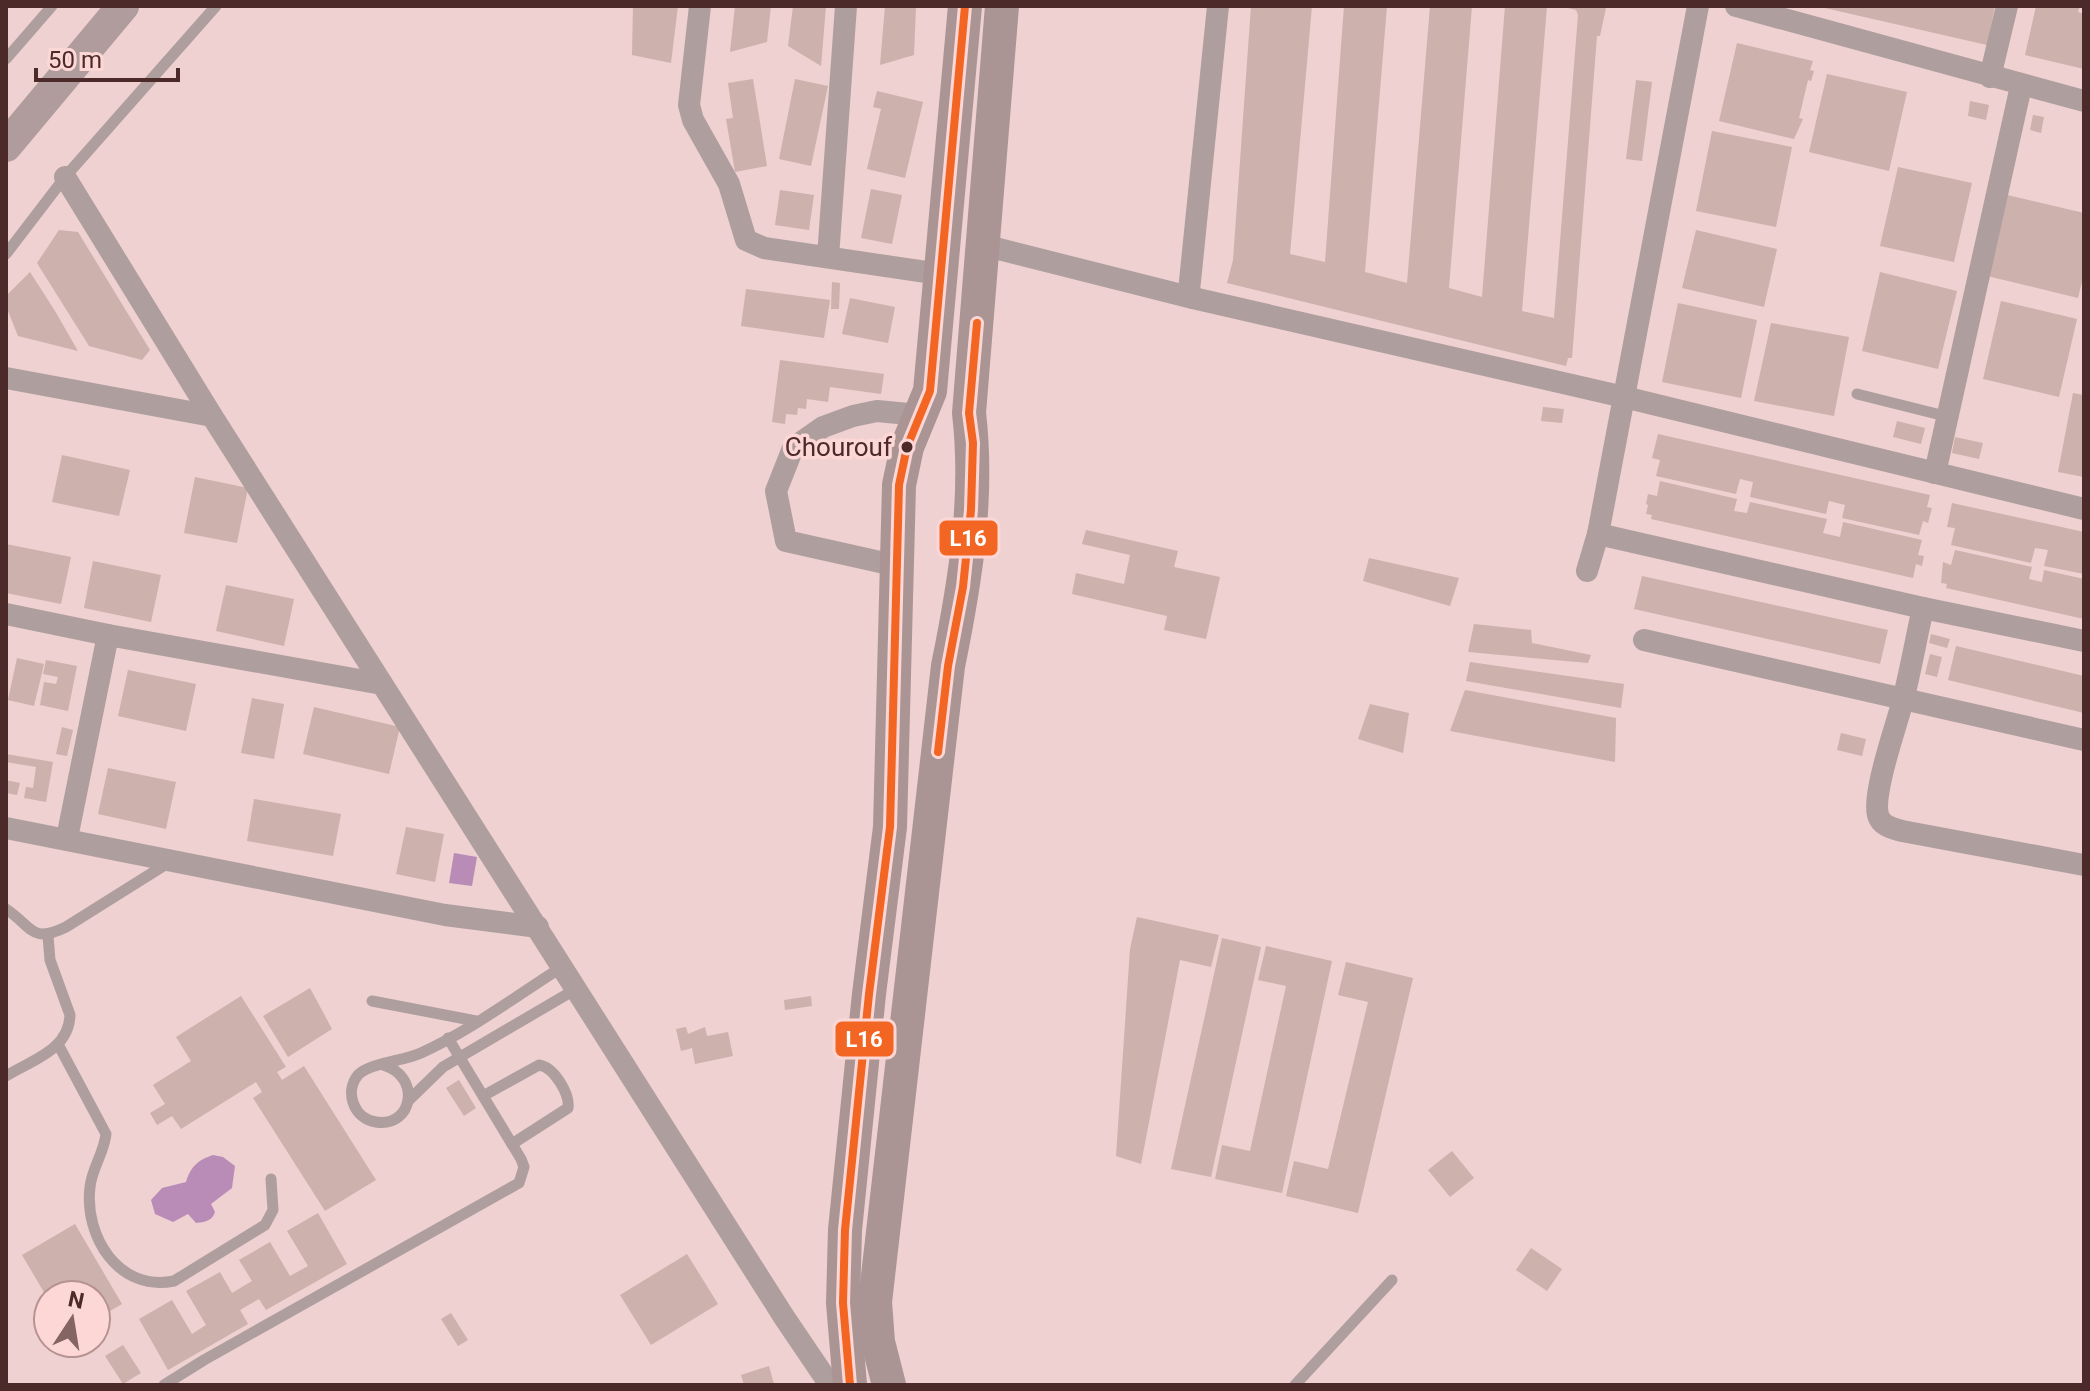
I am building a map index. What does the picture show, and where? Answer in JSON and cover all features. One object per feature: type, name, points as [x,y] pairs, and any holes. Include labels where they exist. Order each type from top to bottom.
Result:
[{"type":"main road","points":[[850,1385],[843,1303],[845,1230],[890,827],[899,485],[915,426],[930,391],[965,6]]},
{"type":"main road","points":[[889,1385],[878,1342],[875,1302],[952,645],[963,587],[971,510],[973,443],[969,413],[1002,6]]},
{"type":"main road","points":[[915,426],[952,425],[973,443]]},
{"type":"main road","points":[[896,646],[907,651],[936,653],[952,645]]},
{"type":"street","points":[[6,146],[123,6]]},
{"type":"street","points":[[700,6],[689,105],[693,120],[729,184],[746,240],[764,248],[940,274]]},
{"type":"street","points":[[828,257],[846,6]]},
{"type":"street","points":[[1193,298],[1189,291],[1218,6]]},
{"type":"street","points":[[1587,571],[1598,534],[1698,6]]},
{"type":"street","points":[[1736,6],[2084,101]]},
{"type":"street","points":[[1990,77],[2007,6]]},
{"type":"street","points":[[1935,473],[2021,86]]},
{"type":"street","points":[[65,177],[212,416],[830,1385]]},
{"type":"street","points":[[983,245],[1193,298],[1624,397],[2084,509]]},
{"type":"street","points":[[6,378],[212,416]]},
{"type":"street","points":[[898,566],[786,541],[776,491],[793,448],[823,427],[877,411],[915,426]]},
{"type":"street","points":[[1598,534],[2084,641]]},
{"type":"street","points":[[1923,608],[1878,803],[1879,818],[1885,826],[2084,865]]},
{"type":"street","points":[[6,614],[382,684]]},
{"type":"street","points":[[67,838],[108,635]]},
{"type":"street","points":[[1644,640],[2084,740]]},
{"type":"street","points":[[6,828],[445,915],[538,927]]},
{"type":"lane","points":[[6,59],[52,6]]},
{"type":"lane","points":[[6,254],[65,177],[216,6]]},
{"type":"lane","points":[[1857,394],[1949,417]]},
{"type":"lane","points":[[6,909],[28,928],[48,936],[172,860]]},
{"type":"lane","points":[[6,1076],[59,1046],[67,1033],[70,1015],[50,960],[48,936]]},
{"type":"lane","points":[[562,967],[416,1056],[365,1069],[358,1075],[351,1092],[356,1110],[371,1121],[380,1123],[398,1117],[408,1101],[430,1078],[576,989]]},
{"type":"lane","points":[[372,1001],[476,1021]]},
{"type":"lane","points":[[164,1385],[519,1183],[524,1167],[448,1038]]},
{"type":"lane","points":[[59,1046],[106,1134],[90,1181],[92,1224],[107,1254],[133,1278],[157,1285],[174,1281],[265,1225],[273,1210],[271,1179]]},
{"type":"lane","points":[[383,1065],[393,1068],[406,1082],[408,1101]]},
{"type":"lane","points":[[483,1096],[539,1065],[551,1070],[569,1100],[568,1108],[512,1144]]},
{"type":"lane","points":[[1295,1385],[1392,1280]]},
{"type":"shaded area","points":[[454,853],[477,857],[472,886],[449,883]]},
{"type":"shaded area","points":[[213,1155],[223,1157],[235,1166],[232,1188],[211,1204],[215,1212],[212,1217],[196,1223],[188,1214],[173,1222],[155,1214],[151,1200],[162,1188],[186,1182],[196,1164]]},
{"type":"building","points":[[633,6],[678,6],[671,63],[632,55]]},
{"type":"building","points":[[735,6],[771,6],[767,42],[730,52]]},
{"type":"building","points":[[793,6],[826,6],[821,66],[788,46]]},
{"type":"building","points":[[885,6],[916,6],[914,55],[880,65]]},
{"type":"building","points":[[1251,6],[1312,6],[1290,254],[1325,262],[1344,6],[1387,6],[1365,272],[1407,283],[1430,6],[1472,6],[1449,288],[1482,297],[1505,6],[1547,6],[1522,311],[1554,318],[1578,15],[1576,10],[1560,6],[1606,8],[1600,36],[1597,36],[1572,358],[1568,358],[1566,366],[1227,283],[1233,260]]},
{"type":"building","points":[[1816,6],[1995,6],[1987,45]]},
{"type":"building","points":[[2036,6],[2080,6],[2078,12],[2084,14],[2084,69],[2025,55]]},
{"type":"building","points":[[1737,43],[1813,61],[1810,70],[1814,71],[1811,81],[1808,80],[1799,118],[1803,119],[1794,139],[1719,121]]},
{"type":"building","points":[[1827,74],[1907,92],[1889,171],[1809,152]]},
{"type":"building","points":[[753,79],[767,166],[735,172],[726,119],[733,118],[728,83]]},
{"type":"building","points":[[795,79],[828,86],[811,166],[779,159]]},
{"type":"building","points":[[1636,80],[1652,82],[1642,161],[1626,159]]},
{"type":"building","points":[[877,91],[923,102],[905,178],[867,169],[881,109],[873,107]]},
{"type":"building","points":[[1970,101],[1989,105],[1986,120],[1968,116]]},
{"type":"building","points":[[2033,115],[2044,117],[2041,133],[2030,130]]},
{"type":"building","points":[[1712,131],[1792,147],[1776,227],[1696,211]]},
{"type":"building","points":[[1898,167],[1972,183],[1954,262],[1880,246]]},
{"type":"building","points":[[871,189],[902,195],[892,244],[861,238]]},
{"type":"building","points":[[780,190],[814,195],[809,230],[775,225]]},
{"type":"building","points":[[2003,194],[2084,213],[2084,273],[2078,298],[1983,275]]},
{"type":"building","points":[[59,230],[78,232],[150,350],[142,360],[89,346],[37,263]]},
{"type":"building","points":[[1696,230],[1777,249],[1764,307],[1682,288]]},
{"type":"building","points":[[30,272],[78,351],[18,336],[6,306],[6,296]]},
{"type":"building","points":[[1880,272],[1957,291],[1938,369],[1862,351]]},
{"type":"building","points":[[832,282],[840,283],[839,309],[831,309]]},
{"type":"building","points":[[746,289],[830,300],[824,338],[741,326]]},
{"type":"building","points":[[850,298],[895,307],[888,343],[842,334]]},
{"type":"building","points":[[2001,301],[2077,319],[2059,397],[1983,379]]},
{"type":"building","points":[[1678,303],[1757,320],[1741,398],[1662,382]]},
{"type":"building","points":[[1771,323],[1849,337],[1834,416],[1754,401]]},
{"type":"building","points":[[780,360],[884,374],[881,394],[830,387],[828,402],[807,399],[806,409],[798,408],[797,415],[786,414],[785,424],[772,422]]},
{"type":"building","points":[[2073,393],[2084,395],[2084,477],[2058,472]]},
{"type":"building","points":[[1543,407],[1564,409],[1562,423],[1541,421]]},
{"type":"building","points":[[1897,421],[1925,428],[1921,444],[1893,437]]},
{"type":"building","points":[[1658,434],[1930,495],[1927,507],[1932,508],[1928,523],[1923,521],[1919,535],[1842,518],[1845,505],[1829,501],[1826,514],[1750,497],[1753,482],[1740,479],[1736,494],[1656,476],[1660,460],[1652,458]]},
{"type":"building","points":[[1955,437],[1983,443],[1979,459],[1952,453]]},
{"type":"building","points":[[62,455],[130,470],[119,516],[52,502]]},
{"type":"building","points":[[195,477],[248,488],[237,543],[184,533]]},
{"type":"building","points":[[1660,481],[1737,499],[1734,511],[1747,513],[1750,502],[1827,519],[1823,533],[1840,537],[1843,522],[1922,540],[1918,555],[1924,556],[1922,566],[1916,564],[1913,578],[1651,519],[1652,515],[1646,514],[1648,494],[1657,496]]},
{"type":"building","points":[[1952,503],[2084,532],[2084,574],[2044,566],[2048,550],[2035,548],[2031,563],[1951,545],[1955,528],[1947,527]]},
{"type":"building","points":[[1086,530],[1178,551],[1174,567],[1220,577],[1206,639],[1164,630],[1167,616],[1072,594],[1076,573],[1124,584],[1130,555],[1082,544]]},
{"type":"building","points":[[6,544],[71,557],[61,604],[6,593]]},
{"type":"building","points":[[1955,550],[2032,567],[2029,579],[2042,582],[2044,570],[2084,579],[2084,619],[1946,588],[1947,584],[1941,583],[1943,562],[1951,565]]},
{"type":"building","points":[[1369,558],[1459,578],[1450,606],[1363,581]]},
{"type":"building","points":[[93,561],[161,575],[151,622],[84,608]]},
{"type":"building","points":[[1642,576],[1888,630],[1880,664],[1634,609]]},
{"type":"building","points":[[226,585],[294,599],[284,646],[216,631]]},
{"type":"building","points":[[1474,624],[1531,630],[1532,643],[1591,655],[1588,663],[1468,652]]},
{"type":"building","points":[[1931,634],[1950,639],[1947,648],[1929,643]]},
{"type":"building","points":[[1956,646],[2084,676],[2084,713],[1948,680]]},
{"type":"building","points":[[1930,654],[1942,657],[1937,677],[1925,674]]},
{"type":"building","points":[[17,658],[44,664],[34,706],[8,700]]},
{"type":"building","points":[[46,660],[77,666],[68,711],[40,705],[44,682],[56,684],[58,677],[43,674]]},
{"type":"building","points":[[1470,662],[1624,684],[1621,708],[1466,681]]},
{"type":"building","points":[[128,670],[196,684],[186,731],[118,716]]},
{"type":"building","points":[[1465,690],[1616,718],[1615,762],[1450,731]]},
{"type":"building","points":[[252,698],[284,704],[274,759],[241,753]]},
{"type":"building","points":[[1370,704],[1409,713],[1403,753],[1358,739]]},
{"type":"building","points":[[314,707],[400,727],[389,774],[303,754]]},
{"type":"building","points":[[62,727],[73,730],[67,756],[56,754]]},
{"type":"building","points":[[1841,733],[1866,739],[1862,756],[1837,750]]},
{"type":"building","points":[[6,754],[53,762],[46,802],[24,798],[26,787],[33,788],[36,767],[6,762]]},
{"type":"building","points":[[108,768],[176,782],[166,829],[98,814]]},
{"type":"building","points":[[6,780],[20,783],[17,795],[6,793]]},
{"type":"building","points":[[254,799],[341,814],[333,856],[247,841]]},
{"type":"building","points":[[406,827],[444,834],[435,882],[396,874]]},
{"type":"building","points":[[1137,917],[1219,935],[1211,967],[1180,960],[1141,1164],[1116,1156],[1130,949]]},
{"type":"building","points":[[1222,938],[1261,947],[1211,1177],[1171,1169]]},
{"type":"building","points":[[1266,946],[1332,961],[1282,1193],[1215,1179],[1222,1145],[1250,1151],[1286,986],[1258,980]]},
{"type":"building","points":[[1346,962],[1413,978],[1358,1213],[1286,1196],[1294,1161],[1328,1169],[1368,1002],[1338,995]]},
{"type":"building","points":[[310,988],[332,1029],[288,1057],[263,1016]]},
{"type":"building","points":[[241,996],[286,1067],[277,1072],[282,1080],[304,1066],[376,1180],[325,1211],[253,1098],[262,1092],[256,1082],[181,1129],[172,1116],[157,1125],[150,1113],[165,1104],[153,1085],[191,1061],[176,1037]]},
{"type":"building","points":[[811,996],[812,1006],[785,1010],[784,1000]]},
{"type":"building","points":[[686,1027],[688,1034],[705,1027],[707,1036],[728,1032],[733,1056],[695,1064],[692,1048],[681,1051],[676,1029]]},
{"type":"building","points":[[459,1080],[476,1108],[464,1116],[446,1088]]},
{"type":"building","points":[[1452,1151],[1474,1178],[1450,1197],[1428,1170]]},
{"type":"building","points":[[318,1213],[347,1264],[266,1310],[259,1299],[240,1310],[248,1324],[168,1370],[139,1319],[172,1300],[192,1334],[206,1325],[186,1291],[220,1272],[232,1293],[252,1281],[239,1260],[270,1242],[290,1276],[308,1266],[287,1231]]},
{"type":"building","points":[[75,1224],[107,1279],[36,1279],[22,1255]]},
{"type":"building","points":[[1531,1248],[1562,1269],[1547,1291],[1516,1270]]},
{"type":"building","points":[[687,1254],[718,1304],[651,1345],[620,1295]]},
{"type":"building","points":[[112,1287],[122,1304],[112,1310]]},
{"type":"building","points":[[451,1313],[468,1340],[458,1346],[441,1319]]},
{"type":"building","points":[[123,1345],[141,1373],[123,1384],[107,1359],[112,1359],[112,1352]]},
{"type":"building","points":[[769,1366],[774,1384],[744,1385],[741,1375]]},
{"type":"transit line","name":"L16","points":[[850,1385],[843,1303],[845,1230],[890,827],[899,485],[907,447],[930,391],[965,6]]},
{"type":"transit line","name":"L16","points":[[938,752],[948,666],[963,587],[971,510],[973,443],[969,413],[977,323]]},
{"type":"place","name":"Chourouf","points":[[907,447]]}]
